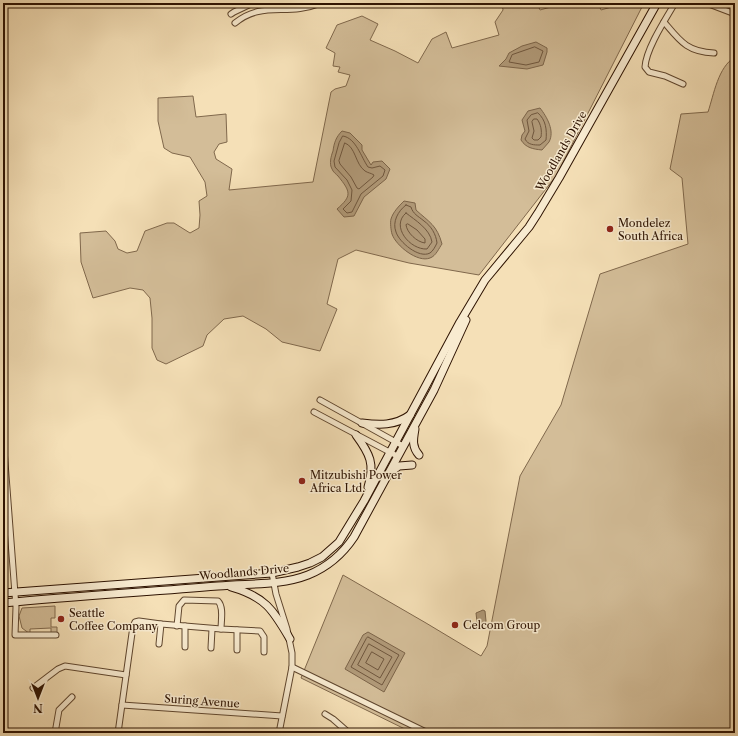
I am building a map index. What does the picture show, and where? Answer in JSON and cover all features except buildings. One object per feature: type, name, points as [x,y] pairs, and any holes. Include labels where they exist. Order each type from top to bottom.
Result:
[{"type":"main road","name":"Woodlands Drive","points":[[3,603],[274,582],[306,576],[329,565],[338,557],[354,537],[434,390],[473,303],[485,280],[529,227],[538,213],[657,3]]},
{"type":"main road","name":"Woodlands Drive","points":[[3,593],[272,573],[298,567],[322,557],[338,542],[364,501],[460,322],[473,303]]},
{"type":"main road","points":[[362,423],[389,424],[405,419],[411,414]]},
{"type":"main road","points":[[416,421],[413,445],[415,451],[419,455]]},
{"type":"main road","points":[[356,435],[368,451],[372,465],[370,481],[364,501]]},
{"type":"main road","points":[[387,477],[399,466],[412,465]]},
{"type":"main road","points":[[224,585],[250,593],[263,602],[275,614],[290,640]]},
{"type":"street","points":[[290,3],[304,3]]},
{"type":"street","points":[[268,4],[309,7],[321,3]]},
{"type":"street","points":[[675,3],[647,58],[645,67],[649,72],[665,76],[683,84]]},
{"type":"street","points":[[706,3],[735,14]]},
{"type":"street","points":[[231,14],[255,4]]},
{"type":"street","points":[[236,23],[246,11],[255,4]]},
{"type":"street","points":[[664,22],[682,44],[701,53],[714,53]]},
{"type":"street","points":[[320,400],[403,446]]},
{"type":"street","points":[[314,412],[397,456]]},
{"type":"street","points":[[3,436],[16,602],[15,635],[56,635]]},
{"type":"street","points":[[272,573],[276,594],[290,640],[292,667],[279,733]]},
{"type":"street","points":[[177,626],[179,606],[183,601],[218,601],[222,609],[221,630]]},
{"type":"street","points":[[118,733],[133,626],[135,622],[139,621],[221,630],[257,630],[261,632],[264,637],[264,652]]},
{"type":"street","points":[[159,644],[161,624]]},
{"type":"street","points":[[185,626],[185,647]]},
{"type":"street","points":[[211,648],[212,629]]},
{"type":"street","points":[[237,630],[237,650]]},
{"type":"street","points":[[33,688],[58,669],[65,666],[126,675]]},
{"type":"street","points":[[292,667],[428,733]]},
{"type":"street","points":[[55,733],[59,710],[72,697]]},
{"type":"street","name":"Suring Avenue","points":[[122,705],[282,716]]},
{"type":"street","points":[[325,714],[349,733]]},
{"type":"shaded area","points":[[502,3],[537,3],[540,10],[565,3],[598,3],[601,10],[625,3],[644,3],[556,176],[479,275],[409,263],[356,250],[338,259],[327,304],[337,309],[320,351],[282,342],[266,329],[243,316],[224,319],[207,335],[203,346],[166,364],[157,360],[152,348],[150,298],[143,290],[130,288],[93,298],[81,262],[80,233],[106,231],[115,241],[118,249],[127,253],[137,251],[145,231],[167,223],[174,223],[190,233],[199,228],[199,201],[207,196],[205,182],[190,157],[172,153],[164,148],[158,121],[158,98],[193,96],[196,117],[226,114],[227,142],[219,144],[214,152],[216,159],[232,169],[229,190],[313,182],[331,92],[335,89],[346,86],[350,75],[338,72],[340,67],[333,66],[335,53],[326,48],[337,25],[362,16],[378,24],[370,40],[418,63],[432,39],[446,32],[452,48],[499,35],[495,22],[503,10]]},
{"type":"shaded area","points":[[735,57],[735,733],[413,733],[301,678],[343,575],[481,656],[487,646],[520,476],[561,405],[600,274],[688,244],[682,178],[670,169],[681,114],[708,112],[717,82],[724,67]]},
{"type":"shaded area","points":[[55,606],[55,618],[51,618],[51,627],[57,627],[57,633],[51,633],[51,628],[30,629],[30,634],[22,628],[19,616],[22,608]]},
{"type":"water","points":[[536,42],[547,48],[543,65],[527,69],[499,66],[506,59],[509,53],[522,46]]},
{"type":"water","points":[[540,108],[548,120],[551,129],[551,138],[542,150],[530,148],[521,140],[525,131],[522,120],[528,111]]},
{"type":"water","points":[[342,131],[350,133],[362,145],[362,150],[371,165],[373,162],[382,161],[390,169],[386,179],[364,197],[354,216],[344,217],[337,209],[345,201],[348,194],[347,190],[342,181],[332,170],[330,162],[335,143]]},
{"type":"water","points":[[404,201],[415,203],[416,210],[432,224],[438,232],[442,244],[436,254],[430,258],[425,259],[414,256],[398,244],[394,239],[391,231],[391,219],[398,207]]},
{"type":"water","points":[[483,610],[485,611],[486,621],[484,625],[481,625],[477,622],[476,613]]},
{"type":"water","points":[[368,632],[405,653],[384,692],[345,669],[363,635]]},
{"type":"place","name":"Mondelez South Africa","points":[[610,229]]},
{"type":"place","name":"Mitzubishi Power Africa Ltd.","points":[[302,481]]},
{"type":"place","name":"Seattle Coffee Company","points":[[61,619]]},
{"type":"place","name":"Celcom Group","points":[[455,625]]}]
